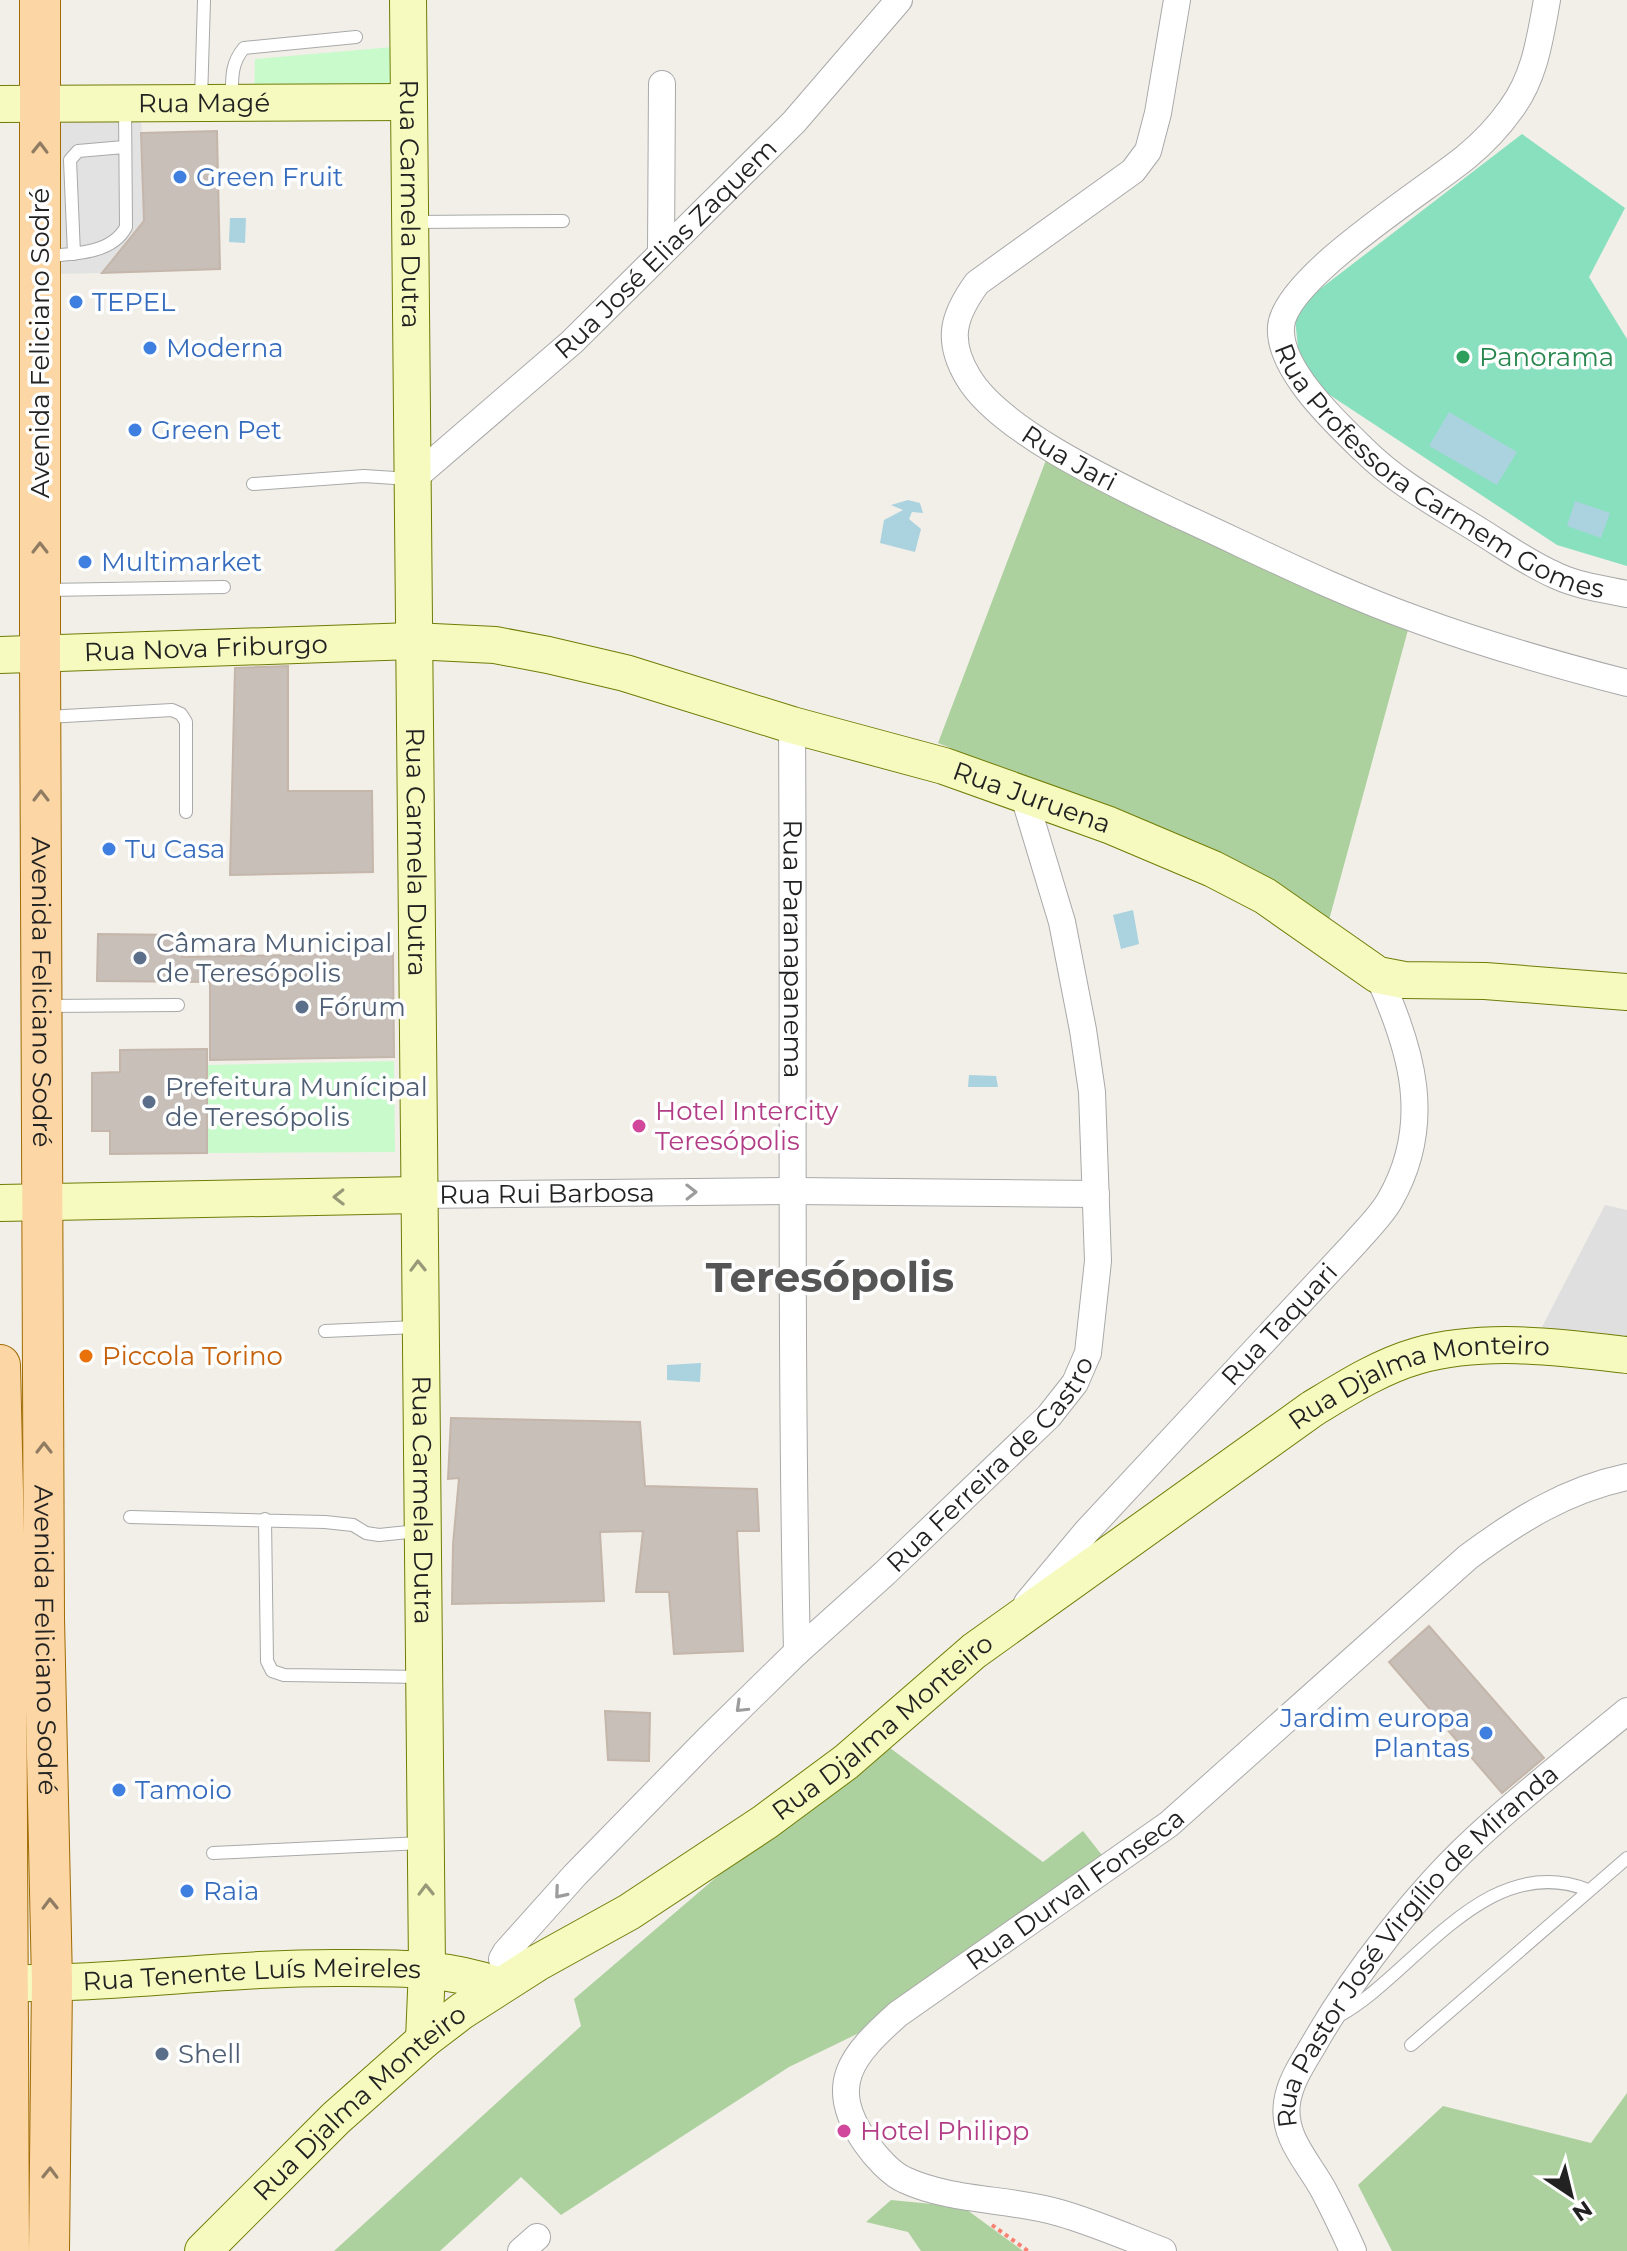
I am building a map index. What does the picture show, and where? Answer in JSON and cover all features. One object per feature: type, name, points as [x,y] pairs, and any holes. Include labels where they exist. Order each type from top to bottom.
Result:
[{"type":"main road","name":"Avenida Feliciano Sodré","points":[[9,2251],[4,1983],[44,1204],[40,590],[57,255],[41,104],[40,0]]},
{"type":"main road","name":"Rua Carmela Dutra","points":[[408,0],[417,1195],[427,1968],[424,2040]]},
{"type":"main road","name":"Rua Magé","points":[[0,104],[407,102]]},
{"type":"main road","name":"Rua Nova Friburgo","points":[[0,655],[413,641]]},
{"type":"main road","name":"Rua Juruena","points":[[413,641],[495,645],[548,655],[683,689],[792,725],[918,759],[1023,793],[1213,869],[1265,896],[1378,975],[1404,980],[1485,981],[1627,992]]},
{"type":"main road","name":"Rua Rui Barbosa","points":[[0,1203],[417,1195]]},
{"type":"main road","name":"Rua Djalma Monteiro","points":[[203,2251],[336,2118],[424,2040],[462,2011],[629,1912],[765,1822],[846,1762],[974,1651],[1312,1409],[1361,1379],[1417,1356],[1469,1346],[1514,1346],[1627,1355]]},
{"type":"main road","name":"Avenida Feliciano Sodré","points":[[0,1365],[25,1618],[52,1982],[49,2251]]},
{"type":"main road","name":"Rua Tenente Luís Meireles","points":[[4,1983],[295,1968],[427,1968],[510,1980]]},
{"type":"street","name":"Rua José Elias Zaquem","points":[[413,479],[572,342],[794,122],[899,0]]},
{"type":"street","name":"Rua Jari","points":[[1177,0],[1158,113],[1148,151],[1133,171],[977,283],[962,304],[955,324],[954,340],[969,379],[983,398],[1019,427],[1082,467],[1326,583],[1418,621],[1564,667],[1627,683]]},
{"type":"street","name":"Rua Professora Carmem Gomes","points":[[1547,0],[1538,51],[1513,107],[1467,156],[1324,264],[1300,288],[1283,316],[1280,329],[1294,369],[1313,395],[1372,458],[1406,486],[1558,577],[1627,594]]},
{"type":"street","points":[[661,251],[662,84]]},
{"type":"street","name":"Rua Paranapanema","points":[[792,725],[792,1417],[797,1652]]},
{"type":"street","name":"Rua Ferreira de Castro","points":[[510,1980],[502,1959],[506,1952],[625,1823],[797,1652],[885,1573],[1049,1416],[1075,1383],[1088,1353],[1098,1261],[1092,1092],[1062,922],[1023,793]]},
{"type":"street","name":"Rua Taquari","points":[[1009,1625],[1087,1531],[1344,1255],[1389,1202],[1407,1164],[1414,1133],[1416,1099],[1411,1063],[1378,975]]},
{"type":"street","name":"Rua Rui Barbosa","points":[[417,1195],[794,1191],[1096,1194]]},
{"type":"street","name":"Rua Durval Fonseca","points":[[1163,2251],[1060,2212],[933,2189],[902,2179],[872,2152],[850,2121],[845,2097],[850,2072],[864,2045],[898,2014],[1169,1824],[1468,1557],[1514,1522],[1551,1502],[1600,1483],[1627,1477]]},
{"type":"street","name":"Rua Pastor José Virgílio de Miranda","points":[[1353,2251],[1322,2188],[1295,2145],[1287,2123],[1287,2102],[1296,2074],[1326,2023],[1397,1927],[1471,1843],[1627,1711]]},
{"type":"lane","points":[[204,0],[216,103]]},
{"type":"lane","points":[[216,103],[236,58],[244,48],[356,37]]},
{"type":"lane","points":[[124,147],[78,151],[70,160],[57,255],[85,254],[114,241],[126,227],[125,103]]},
{"type":"lane","points":[[409,222],[563,221]]},
{"type":"lane","points":[[253,484],[364,476],[413,479]]},
{"type":"lane","points":[[40,590],[224,587]]},
{"type":"lane","points":[[40,718],[172,710],[181,714],[186,722],[186,812]]},
{"type":"lane","points":[[42,1006],[178,1005]]},
{"type":"lane","points":[[325,1331],[419,1327]]},
{"type":"lane","points":[[130,1517],[265,1519],[353,1525],[366,1533],[379,1535],[422,1531]]},
{"type":"lane","points":[[265,1519],[267,1661],[272,1671],[284,1675],[423,1677]]},
{"type":"lane","points":[[213,1853],[425,1843]]},
{"type":"lane","points":[[1411,2045],[1627,1858]]},
{"type":"lane","points":[[1326,2023],[1355,2007],[1445,1927],[1480,1904],[1533,1884],[1564,1883],[1588,1890]]},
{"type":"shaded area","points":[[141,114],[144,221],[102,273],[57,274],[52,117]]},
{"type":"shaded area","points":[[1605,1205],[1627,1210],[1627,1344],[1541,1329]]},
{"type":"green space","points":[[393,47],[396,87],[254,95],[255,59]]},
{"type":"green space","name":"Panorama","points":[[1522,134],[1625,208],[1589,277],[1627,339],[1627,566],[1557,545],[1301,376],[1294,309]]},
{"type":"green space","points":[[1046,460],[1408,630],[1329,920],[1245,866],[938,743]]},
{"type":"green space","points":[[394,1061],[395,1152],[207,1153],[208,1065]]},
{"type":"green space","points":[[878,1739],[1043,1862],[1083,1831],[1109,1864],[892,2017],[789,2067],[561,2215],[521,2177],[440,2251],[334,2251],[581,2026],[574,1999]]},
{"type":"green space","points":[[1627,2093],[1627,2251],[1392,2251],[1358,2185],[1443,2106],[1591,2143]]},
{"type":"green space","points":[[891,2200],[963,2207],[1023,2251],[921,2251],[908,2232],[866,2222]]},
{"type":"water","points":[[230,218],[246,218],[245,243],[229,242]]},
{"type":"water","points":[[1449,412],[1517,452],[1497,485],[1429,446]]},
{"type":"water","points":[[908,500],[920,503],[923,513],[912,512],[909,519],[921,529],[915,552],[880,543],[884,520],[903,510],[891,505]]},
{"type":"water","points":[[1575,501],[1610,513],[1601,538],[1567,526]]},
{"type":"water","points":[[1133,910],[1139,944],[1121,949],[1113,915]]},
{"type":"water","points":[[969,1075],[996,1076],[998,1087],[968,1087]]},
{"type":"water","points":[[701,1363],[700,1382],[667,1380],[667,1365]]},
{"type":"building","name":"Green Fruit","points":[[217,131],[220,269],[102,273],[144,221],[141,133]]},
{"type":"building","points":[[288,666],[288,791],[372,791],[373,872],[230,875],[235,668]]},
{"type":"building","name":"Fórum","points":[[98,934],[182,935],[182,957],[393,953],[394,1057],[210,1060],[210,982],[97,981]]},
{"type":"building","name":"Prefeitura Munícipal de Teresópolis","points":[[207,1049],[207,1153],[110,1154],[110,1131],[92,1131],[92,1073],[120,1072],[120,1050]]},
{"type":"building","points":[[451,1418],[640,1422],[645,1486],[757,1489],[759,1531],[737,1531],[743,1651],[674,1654],[669,1592],[636,1592],[643,1531],[600,1532],[604,1601],[452,1604],[459,1478],[448,1479]]},
{"type":"building","name":"Jardim europa Plantas","points":[[1429,1626],[1544,1758],[1502,1793],[1389,1662]]},
{"type":"building","points":[[605,1711],[650,1713],[649,1761],[608,1760]]},
{"type":"place","name":"Green Fruit","points":[[180,177]]},
{"type":"place","name":"TEPEL","points":[[76,302]]},
{"type":"place","name":"Moderna","points":[[150,348]]},
{"type":"place","name":"Panorama","points":[[1463,357]]},
{"type":"place","name":"Green Pet","points":[[135,430]]},
{"type":"place","name":"Multimarket","points":[[85,562]]},
{"type":"place","name":"Tu Casa","points":[[109,849]]},
{"type":"place","name":"Câmara Municipal de Teresópolis","points":[[140,958]]},
{"type":"place","name":"Fórum","points":[[302,1007]]},
{"type":"place","name":"Prefeitura Munícipal de Teresópolis","points":[[149,1102]]},
{"type":"place","name":"Hotel Intercity Teresópolis","points":[[639,1126]]},
{"type":"place","name":"Piccola Torino","points":[[86,1356]]},
{"type":"place","name":"Jardim europa Plantas","points":[[1486,1733]]},
{"type":"place","name":"Tamoio","points":[[119,1790]]},
{"type":"place","name":"Raia","points":[[187,1891]]},
{"type":"place","name":"Shell","points":[[162,2054]]},
{"type":"place","name":"Hotel Philipp","points":[[844,2131]]},
{"type":"district","name":"Teresópolis","points":[[830,1277]]}]
